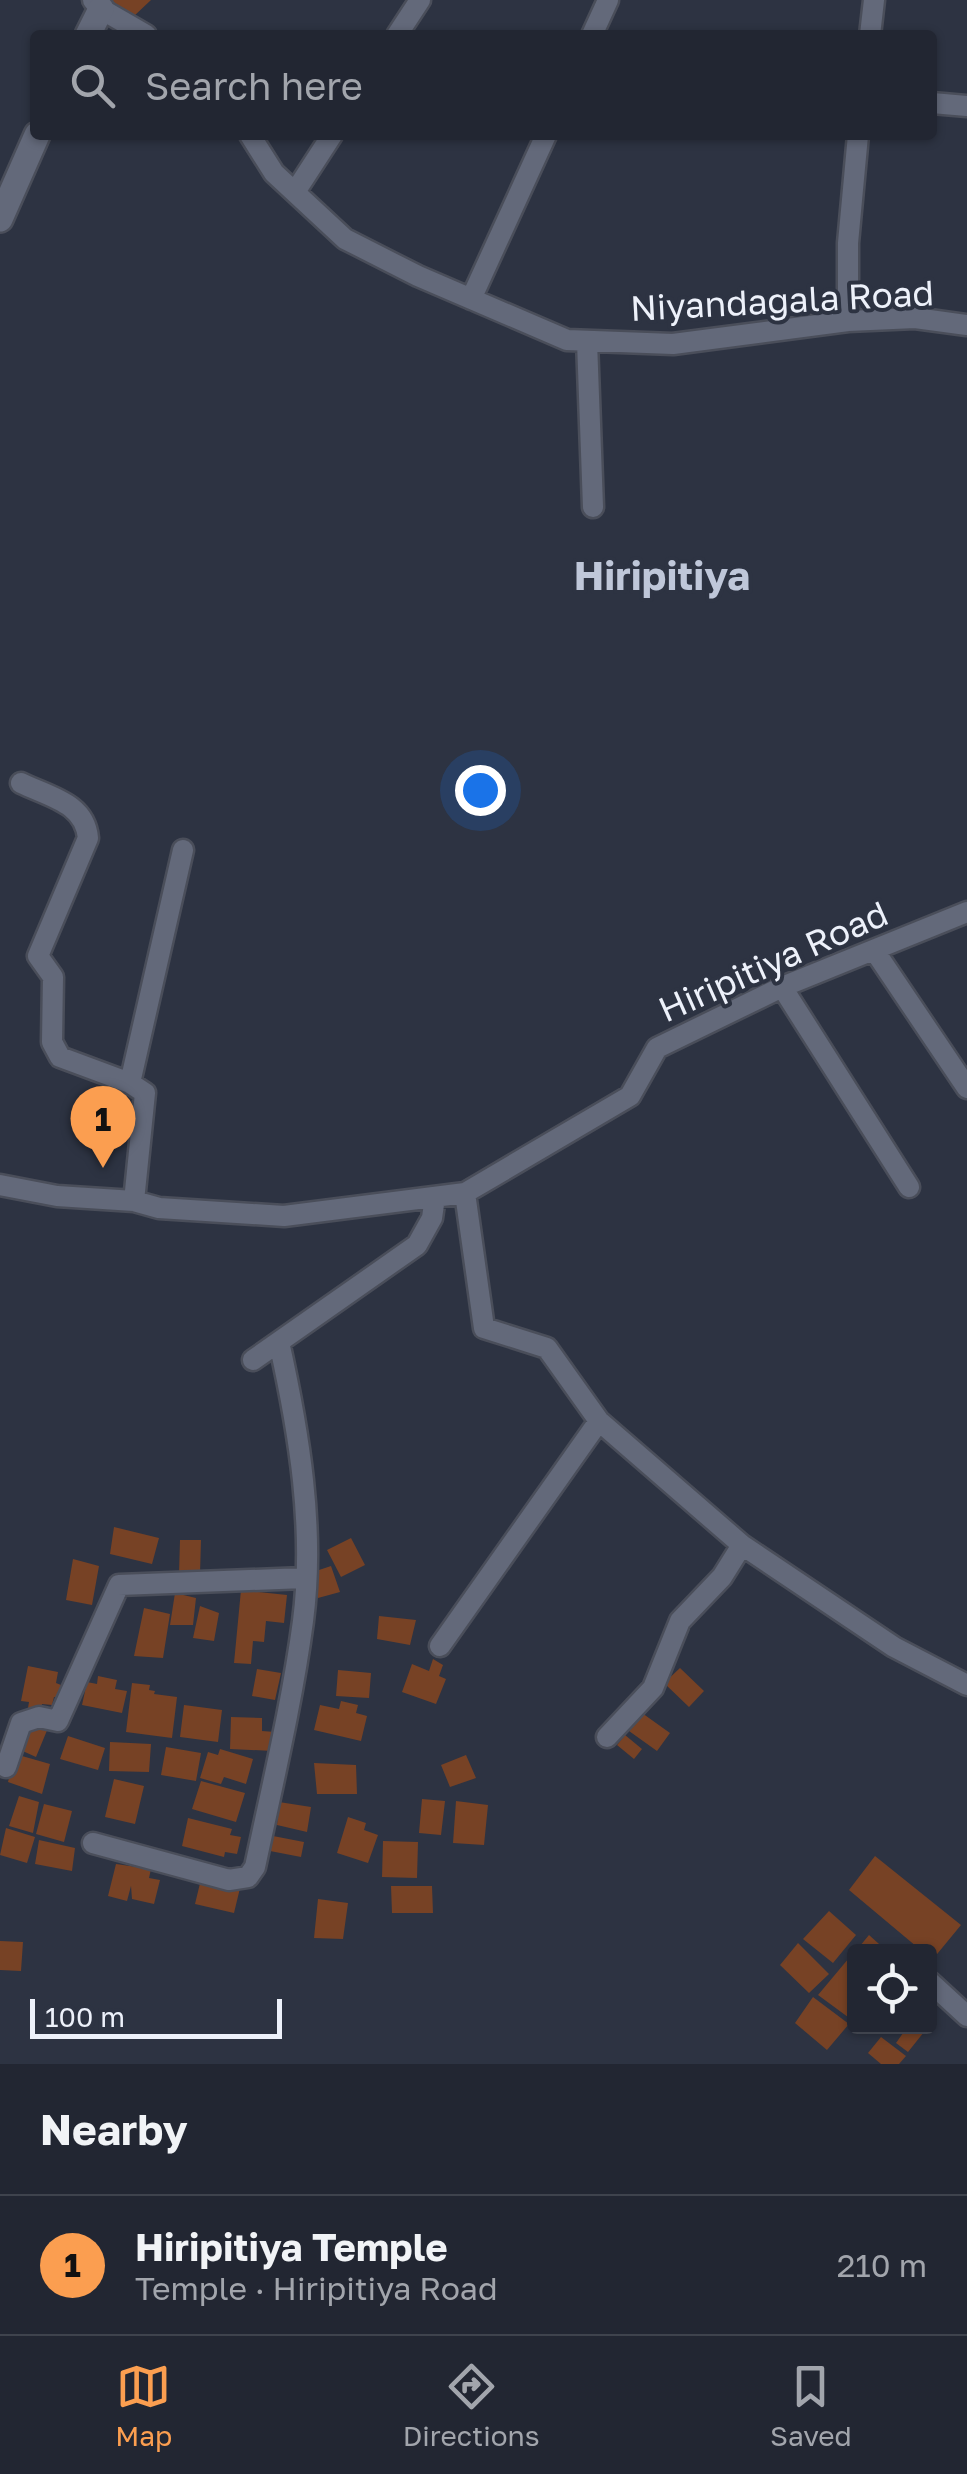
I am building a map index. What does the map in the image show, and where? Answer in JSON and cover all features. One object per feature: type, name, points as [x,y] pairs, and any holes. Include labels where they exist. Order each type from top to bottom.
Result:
[{"type":"street","points":[[400,30],[420,0]]},
{"type":"street","points":[[594,30],[608,0]]},
{"type":"street","points":[[871,30],[874,0]]},
{"type":"street","points":[[89,30],[97,4],[138,30]]},
{"type":"street","points":[[937,103],[967,106]]},
{"type":"street","points":[[0,219],[36,140]]},
{"type":"street","name":"Niyandagala Road","points":[[253,140],[274,173],[345,239],[567,340],[672,344],[848,321],[915,318],[967,325]]},
{"type":"street","points":[[294,192],[329,140]]},
{"type":"street","points":[[472,299],[544,140]]},
{"type":"street","points":[[848,321],[848,243],[858,140]]},
{"type":"street","points":[[587,341],[592,507]]},
{"type":"street","points":[[21,783],[80,812],[87,824],[88,838],[38,956],[53,977],[52,1042],[60,1056],[130,1083],[145,1093],[134,1201]]},
{"type":"street","points":[[130,1083],[183,850]]},
{"type":"street","name":"Hiripitiya Road","points":[[0,1185],[57,1196],[134,1201],[159,1208],[284,1216],[465,1193],[630,1096],[657,1048],[782,987],[967,912]]},
{"type":"street","points":[[874,950],[967,1088]]},
{"type":"street","points":[[782,987],[909,1187]]},
{"type":"street","points":[[465,1193],[484,1328],[547,1348],[599,1421],[742,1545],[894,1648],[967,1685]]},
{"type":"street","points":[[253,1360],[418,1245],[432,1218],[435,1197]]},
{"type":"street","points":[[94,1843],[228,1880],[248,1877],[255,1868],[303,1618],[305,1496],[295,1411],[279,1342]]},
{"type":"street","points":[[440,1646],[599,1421]]},
{"type":"street","points":[[607,1738],[653,1688],[680,1621],[722,1577],[742,1545]]},
{"type":"street","points":[[6,1767],[21,1723],[39,1717],[58,1721],[119,1585],[304,1578]]},
{"type":"street","points":[[937,1988],[967,2016]]},
{"type":"building","points":[[109,0],[151,0],[133,17]]},
{"type":"building","points":[[114,1527],[159,1538],[152,1564],[110,1554]]},
{"type":"building","points":[[351,1538],[365,1565],[341,1577],[327,1550]]},
{"type":"building","points":[[180,1540],[201,1540],[200,1574],[179,1574]]},
{"type":"building","points":[[73,1559],[99,1566],[92,1605],[66,1600]]},
{"type":"building","points":[[331,1566],[340,1592],[318,1598],[310,1573]]},
{"type":"building","points":[[241,1590],[287,1595],[284,1623],[266,1621],[264,1642],[253,1641],[251,1664],[234,1663]]},
{"type":"building","points":[[175,1593],[196,1598],[193,1625],[170,1625]]},
{"type":"building","points":[[200,1606],[219,1613],[214,1641],[193,1638]]},
{"type":"building","points":[[144,1608],[170,1614],[163,1658],[134,1656]]},
{"type":"building","points":[[379,1616],[416,1620],[410,1645],[377,1639]]},
{"type":"building","points":[[433,1659],[443,1665],[439,1676],[446,1679],[436,1704],[402,1692],[412,1664],[429,1671]]},
{"type":"building","points":[[28,1666],[58,1672],[59,1698],[54,1697],[52,1705],[42,1704],[41,1711],[28,1708],[29,1702],[21,1701]]},
{"type":"building","points":[[680,1668],[704,1691],[689,1707],[664,1683]]},
{"type":"building","points":[[257,1669],[281,1673],[275,1700],[252,1696]]},
{"type":"building","points":[[338,1670],[371,1673],[369,1698],[336,1696]]},
{"type":"building","points":[[98,1676],[117,1680],[115,1689],[127,1691],[122,1713],[82,1705],[87,1682],[97,1684]]},
{"type":"building","points":[[132,1683],[150,1685],[154,1694],[177,1697],[172,1738],[126,1732]]},
{"type":"building","points":[[341,1701],[358,1705],[356,1713],[367,1716],[361,1741],[314,1730],[320,1705],[339,1709]]},
{"type":"building","points":[[184,1705],[222,1710],[218,1742],[180,1737]]},
{"type":"building","points":[[642,1713],[670,1733],[657,1751],[629,1731]]},
{"type":"building","points":[[231,1717],[262,1718],[262,1731],[275,1732],[273,1751],[230,1749]]},
{"type":"building","points":[[32,1721],[48,1728],[36,1757],[16,1748]]},
{"type":"building","points":[[625,1735],[642,1749],[634,1759],[617,1745]]},
{"type":"building","points":[[68,1736],[105,1748],[98,1770],[60,1759]]},
{"type":"building","points":[[110,1742],[151,1744],[149,1772],[109,1771]]},
{"type":"building","points":[[166,1747],[201,1753],[196,1781],[161,1775]]},
{"type":"building","points":[[220,1749],[253,1759],[246,1784],[224,1777],[221,1784],[200,1778],[208,1752],[218,1755]]},
{"type":"building","points":[[15,1754],[50,1764],[42,1794],[8,1782]]},
{"type":"building","points":[[466,1755],[476,1778],[450,1787],[441,1765]]},
{"type":"building","points":[[314,1763],[356,1765],[357,1794],[317,1794]]},
{"type":"building","points":[[114,1779],[144,1786],[135,1824],[105,1817]]},
{"type":"building","points":[[201,1781],[245,1793],[236,1822],[192,1809]]},
{"type":"building","points":[[19,1796],[39,1802],[33,1833],[9,1826]]},
{"type":"building","points":[[422,1799],[445,1801],[441,1835],[419,1833]]},
{"type":"building","points":[[456,1801],[488,1805],[484,1845],[453,1843]]},
{"type":"building","points":[[279,1802],[311,1807],[307,1832],[277,1825]]},
{"type":"building","points":[[44,1804],[72,1811],[64,1842],[36,1834]]},
{"type":"building","points":[[348,1817],[366,1823],[364,1830],[378,1835],[368,1863],[337,1853]]},
{"type":"building","points":[[188,1818],[232,1829],[230,1835],[241,1837],[237,1854],[225,1852],[224,1857],[182,1846]]},
{"type":"building","points":[[6,1828],[35,1837],[27,1863],[0,1855]]},
{"type":"building","points":[[273,1836],[304,1842],[301,1857],[270,1851]]},
{"type":"building","points":[[39,1840],[75,1848],[72,1871],[35,1864]]},
{"type":"building","points":[[383,1841],[418,1842],[417,1878],[382,1877]]},
{"type":"building","points":[[875,1856],[961,1925],[937,1954],[937,1944],[913,1944],[849,1890]]},
{"type":"building","points":[[116,1864],[151,1869],[149,1878],[160,1880],[154,1904],[132,1899],[131,1886],[127,1901],[108,1896]]},
{"type":"building","points":[[202,1875],[241,1884],[234,1913],[195,1904]]},
{"type":"building","points":[[391,1886],[432,1886],[433,1913],[392,1913]]},
{"type":"building","points":[[318,1899],[348,1903],[343,1939],[314,1938]]},
{"type":"building","points":[[829,1911],[856,1935],[833,1963],[803,1939]]},
{"type":"building","points":[[869,1935],[879,1944],[862,1944]]},
{"type":"building","points":[[0,1941],[23,1942],[21,1971],[0,1970]]},
{"type":"building","points":[[798,1943],[829,1974],[809,1993],[780,1965]]},
{"type":"building","points":[[847,1960],[847,2016],[818,1995]]},
{"type":"building","points":[[813,1997],[847,2026],[827,2050],[795,2023]]},
{"type":"building","points":[[902,2034],[922,2034],[908,2052],[896,2043]]},
{"type":"building","points":[[881,2037],[906,2056],[899,2064],[881,2064],[868,2053]]},
{"type":"place","name":"Hiripitiya Temple","points":[[103,1168]]},
{"type":"district","name":"Hiripitiya","points":[[662,575]]}]
